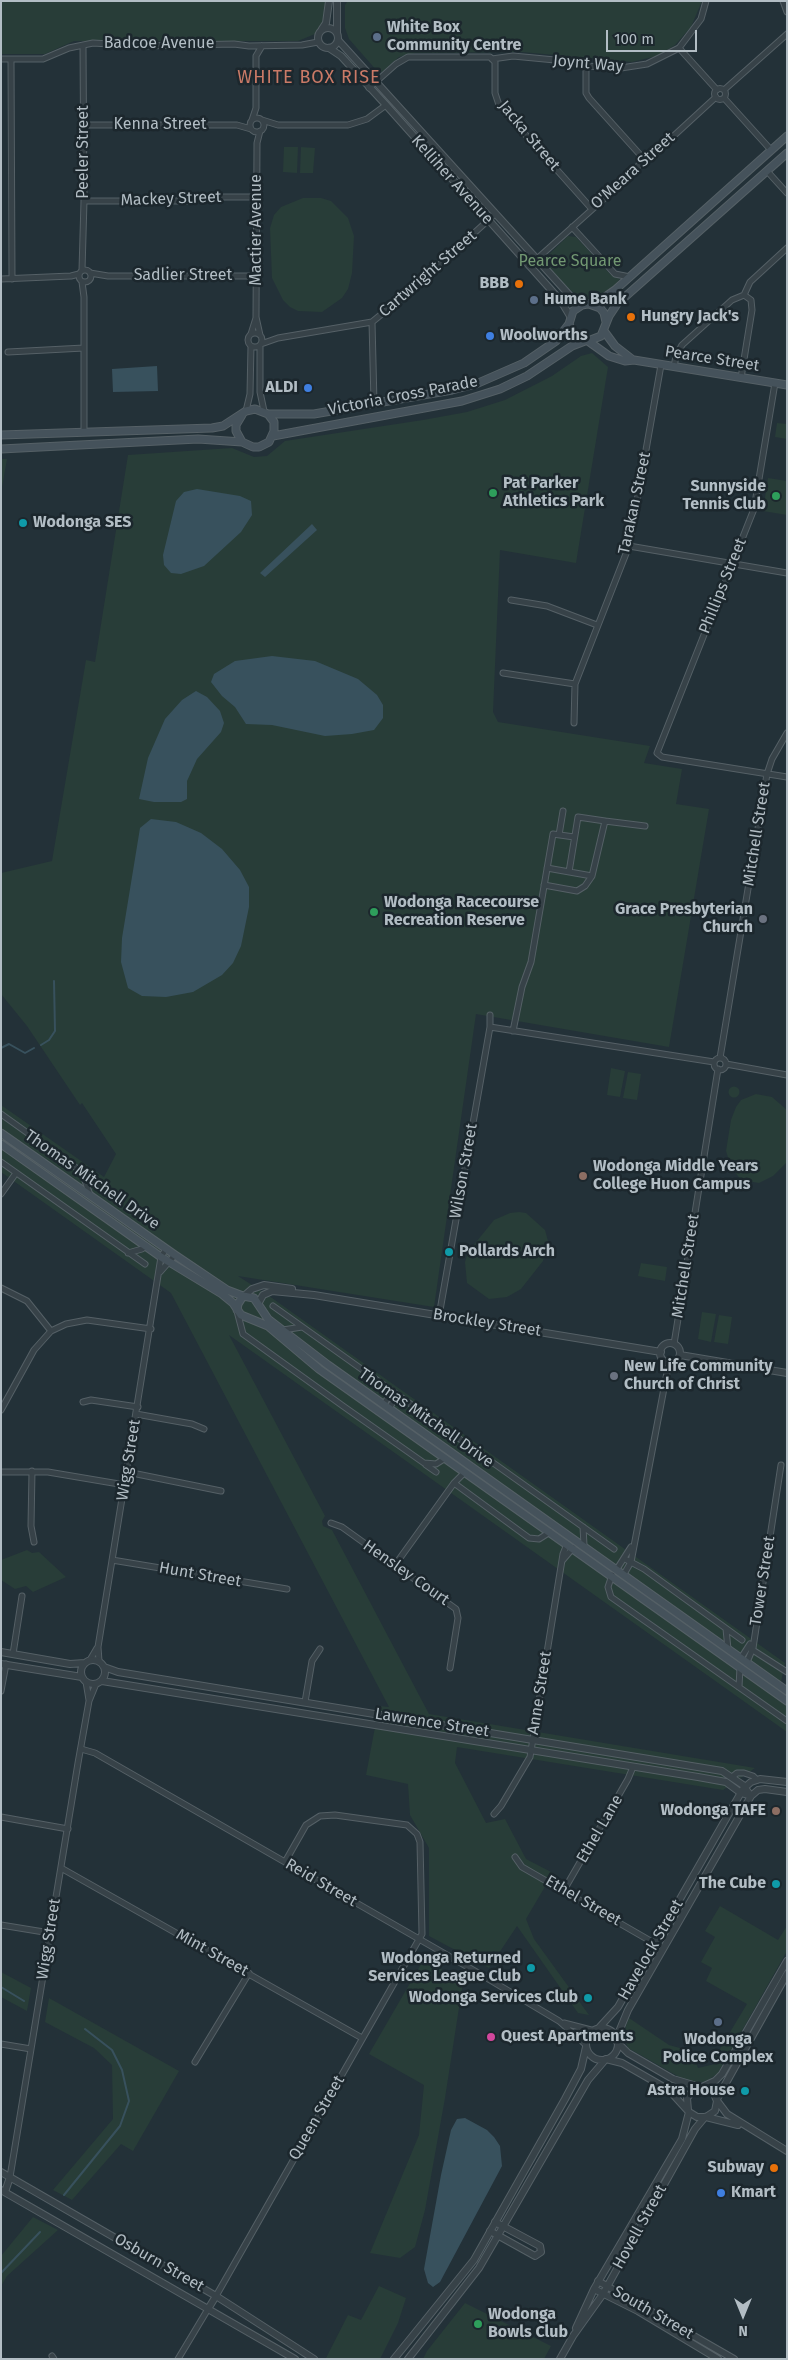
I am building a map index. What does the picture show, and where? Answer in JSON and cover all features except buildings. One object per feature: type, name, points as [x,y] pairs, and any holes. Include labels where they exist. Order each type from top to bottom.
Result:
[{"type":"main road","points":[[787,136],[630,277],[604,298],[585,304],[570,316],[569,324],[574,336],[587,341],[595,339],[605,328],[608,316],[617,304],[787,153]]},
{"type":"main road","points":[[771,150],[779,160]]},
{"type":"main road","points":[[585,304],[600,308],[606,318],[605,328]]},
{"type":"main road","name":"Victoria Cross Parade","points":[[266,412],[302,415],[452,390],[488,379],[524,363],[551,345],[569,324]]},
{"type":"main road","name":"Pearce Street","points":[[605,328],[615,346],[634,360]]},
{"type":"main road","name":"Pearce Street","points":[[587,341],[609,356],[625,361],[634,360],[787,385]]},
{"type":"main road","name":"Victoria Cross Parade","points":[[273,436],[462,401],[500,389],[528,376],[572,346],[587,341]]},
{"type":"main road","points":[[1,435],[212,428],[223,426],[244,413],[255,409],[266,412],[275,426],[273,436],[269,442],[253,448],[242,442],[198,440],[1,449]]},
{"type":"main road","points":[[242,442],[236,431],[236,425],[244,413]]},
{"type":"main road","points":[[55,433],[56,446]]},
{"type":"main road","name":"Thomas Mitchell Drive","points":[[1,1133],[166,1249],[228,1290],[243,1296]]},
{"type":"main road","points":[[1,1144],[161,1257],[219,1292],[231,1301],[237,1310],[246,1317],[255,1315],[258,1304],[253,1298],[243,1296],[238,1302],[237,1310]]},
{"type":"main road","points":[[146,1246],[148,1236]]},
{"type":"main road","name":"Thomas Mitchell Drive","points":[[258,1304],[265,1316],[282,1330],[466,1464],[624,1574],[717,1646],[728,1649],[787,1701]]},
{"type":"main road","name":"Thomas Mitchell Drive","points":[[246,1317],[268,1326],[319,1369],[444,1459],[743,1664],[787,1691]]},
{"type":"main road","points":[[382,1414],[386,1406]]},
{"type":"main road","points":[[444,1448],[444,1459]]},
{"type":"main road","points":[[462,1471],[466,1464]]},
{"type":"main road","points":[[550,1532],[556,1525]]},
{"type":"main road","points":[[570,1546],[575,1539]]},
{"type":"main road","points":[[612,1575],[617,1569]]},
{"type":"main road","points":[[612,1575],[624,1574]]},
{"type":"street","points":[[329,1],[326,23],[318,36],[318,42],[323,47],[329,48],[335,46],[338,40],[336,32],[337,1]]},
{"type":"street","points":[[706,1],[701,19],[679,48],[717,90],[724,90],[787,34]]},
{"type":"street","points":[[783,1],[787,12]]},
{"type":"street","points":[[321,30],[327,27],[336,32]]},
{"type":"street","name":"Kelliher Avenue","points":[[338,40],[573,300],[585,304]]},
{"type":"street","name":"Badcoe Avenue","points":[[1,59],[42,59],[83,45],[302,45],[318,42]]},
{"type":"street","name":"Peeler Street","points":[[83,45],[84,432]]},
{"type":"street","points":[[252,120],[256,108],[256,56],[259,48],[263,45]]},
{"type":"street","name":"Kelliher Avenue","points":[[329,48],[340,56],[386,105],[488,221],[561,300],[570,316]]},
{"type":"street","name":"Joynt Way","points":[[492,59],[520,56],[576,62],[586,66],[626,68],[647,64],[679,48]]},
{"type":"street","points":[[369,88],[396,64],[411,57],[486,56],[492,59]]},
{"type":"street","name":"Jacka Street","points":[[492,59],[495,62],[495,93],[499,105],[591,208]]},
{"type":"street","points":[[11,60],[12,279]]},
{"type":"street","points":[[586,66],[585,84],[589,98],[644,158]]},
{"type":"street","points":[[717,90],[716,97],[724,98],[771,150]]},
{"type":"street","points":[[724,90],[724,98]]},
{"type":"street","name":"O'Meara Street","points":[[529,266],[591,208],[635,171],[644,158],[655,152],[716,97]]},
{"type":"street","points":[[256,108],[261,120],[278,125],[348,125],[367,119],[386,105]]},
{"type":"street","name":"Kenna Street","points":[[84,125],[237,125],[252,120],[261,120]]},
{"type":"street","name":"Mactier Avenue","points":[[252,120],[252,130],[257,143]]},
{"type":"street","name":"Mactier Avenue","points":[[260,345],[256,317],[257,143],[261,130],[261,120]]},
{"type":"street","name":"Kenna Street","points":[[237,125],[252,130],[261,130]]},
{"type":"street","points":[[261,130],[278,125]]},
{"type":"street","points":[[767,171],[787,193]]},
{"type":"street","name":"Mackey Street","points":[[84,201],[189,201],[212,197],[257,197]]},
{"type":"street","name":"Cartwright Street","points":[[251,346],[260,345],[278,338],[372,322],[495,214]]},
{"type":"street","points":[[572,227],[615,274],[630,277]]},
{"type":"street","points":[[674,367],[676,356],[682,345],[732,300],[744,295],[750,282],[787,248]]},
{"type":"street","name":"Sadlier Street","points":[[1,280],[71,276],[257,276]]},
{"type":"street","points":[[741,378],[752,310],[750,300],[744,295]]},
{"type":"street","name":"Mactier Avenue","points":[[251,346],[248,340],[256,317]]},
{"type":"street","points":[[372,322],[374,403]]},
{"type":"street","name":"Cartwright Street","points":[[251,334],[278,338]]},
{"type":"street","points":[[260,345],[260,392],[266,412]]},
{"type":"street","points":[[244,413],[250,394],[251,346]]},
{"type":"street","points":[[8,352],[84,348]]},
{"type":"street","name":"Tarakan Street","points":[[574,723],[575,684],[629,546],[661,365]]},
{"type":"street","name":"Phillips Street","points":[[767,774],[662,757],[657,753],[754,510],[775,383]]},
{"type":"street","points":[[629,546],[787,573]]},
{"type":"street","points":[[511,600],[547,606],[597,625]]},
{"type":"street","points":[[503,674],[575,684]]},
{"type":"street","name":"Mitchell Street","points":[[720,1058],[767,774],[772,759],[787,733]]},
{"type":"street","points":[[767,774],[787,777]]},
{"type":"street","points":[[559,835],[563,811]]},
{"type":"street","points":[[569,872],[578,817],[645,826]]},
{"type":"street","points":[[544,885],[580,891],[589,882],[605,821]]},
{"type":"street","points":[[513,1031],[522,987],[531,962],[553,834],[574,837]]},
{"type":"street","points":[[547,868],[592,876]]},
{"type":"street","name":"Wilson Street","points":[[439,1316],[490,1027],[490,1015]]},
{"type":"street","points":[[490,1027],[714,1062],[720,1058],[726,1064],[787,1075]]},
{"type":"street","points":[[714,1062],[715,1067],[718,1069],[723,1068],[726,1064]]},
{"type":"street","name":"Mitchell Street","points":[[674,1344],[718,1069]]},
{"type":"street","points":[[1,1114],[83,1172],[91,1196]]},
{"type":"street","points":[[1,1162],[145,1264]]},
{"type":"street","points":[[1,1194],[16,1173]]},
{"type":"street","name":"Thomas Mitchell Drive","points":[[128,1252],[142,1249],[146,1246]]},
{"type":"street","name":"Wigg Street","points":[[98,1661],[98,1647],[161,1257],[166,1249]]},
{"type":"street","points":[[160,1272],[170,1263],[175,1255]]},
{"type":"street","name":"Brockley Street","points":[[243,1296],[252,1289],[266,1285],[314,1295],[661,1352]]},
{"type":"street","points":[[1,1288],[27,1301],[51,1331]]},
{"type":"street","name":"Brockley Street","points":[[258,1304],[261,1297],[269,1292],[314,1295]]},
{"type":"street","name":"Thomas Mitchell Drive","points":[[273,1306],[614,1549]]},
{"type":"street","points":[[237,1310],[240,1330],[245,1335],[436,1472]]},
{"type":"street","points":[[1,1410],[34,1350],[51,1331],[66,1324],[88,1320],[150,1329]]},
{"type":"street","points":[[282,1330],[302,1327]]},
{"type":"street","points":[[666,1344],[674,1344],[679,1350],[680,1355],[674,1362],[669,1362],[664,1360],[661,1352],[666,1344]]},
{"type":"street","points":[[680,1355],[787,1373]]},
{"type":"street","points":[[624,1574],[631,1562],[633,1542],[669,1362]]},
{"type":"street","points":[[386,1406],[392,1392]]},
{"type":"street","points":[[386,1406],[398,1395]]},
{"type":"street","points":[[84,1402],[91,1400],[138,1407]]},
{"type":"street","points":[[136,1414],[192,1424],[204,1430]]},
{"type":"street","name":"Thomas Mitchell Drive","points":[[424,1463],[436,1464],[444,1459]]},
{"type":"street","name":"Tower Street","points":[[743,1664],[751,1648],[782,1465]]},
{"type":"street","points":[[1,1472],[32,1471],[125,1485]]},
{"type":"street","points":[[32,1471],[31,1526],[34,1542]]},
{"type":"street","points":[[395,1565],[462,1471]]},
{"type":"street","points":[[127,1472],[221,1491]]},
{"type":"street","points":[[454,1483],[527,1537],[536,1540],[550,1532]]},
{"type":"street","name":"Hensley Court","points":[[331,1523],[342,1527],[457,1610],[450,1668]]},
{"type":"street","points":[[582,1526],[584,1545]]},
{"type":"street","points":[[617,1569],[625,1559],[633,1542]]},
{"type":"street","name":"Anne Street","points":[[494,1814],[511,1790],[532,1749],[562,1562],[570,1546]]},
{"type":"street","points":[[625,1559],[644,1569],[742,1640]]},
{"type":"street","name":"Hunt Street","points":[[112,1560],[287,1589]]},
{"type":"street","points":[[612,1575],[608,1589],[613,1598],[787,1721]]},
{"type":"street","points":[[13,1654],[22,1596]]},
{"type":"street","points":[[726,1629],[728,1649]]},
{"type":"street","name":"Wigg Street","points":[[88,1662],[98,1647]]},
{"type":"street","points":[[751,1648],[787,1672]]},
{"type":"street","points":[[303,1713],[312,1661],[320,1649]]},
{"type":"street","points":[[1,1652],[73,1665],[98,1661],[104,1667],[106,1674],[99,1682],[3,1664],[1,1691]]},
{"type":"street","points":[[84,1680],[81,1670],[88,1662]]},
{"type":"street","points":[[739,1687],[743,1664]]},
{"type":"street","name":"Lawrence Street","points":[[104,1667],[111,1670],[203,1686],[722,1771],[732,1777],[743,1790]]},
{"type":"street","name":"Wigg Street","points":[[84,1680],[89,1701]]},
{"type":"street","name":"Wigg Street","points":[[10,2177],[89,1701],[99,1682]]},
{"type":"street","name":"Lawrence Street","points":[[99,1682],[202,1696],[724,1781],[751,1796]]},
{"type":"street","points":[[202,1696],[203,1686]]},
{"type":"street","points":[[434,1734],[436,1723]]},
{"type":"street","name":"Reid Street","points":[[81,1749],[94,1753],[559,2021],[586,2046]]},
{"type":"street","points":[[633,1767],[635,1756]]},
{"type":"street","name":"Ethel Lane","points":[[564,1890],[628,1779],[633,1767]]},
{"type":"street","points":[[732,1777],[744,1773],[753,1776],[757,1780],[787,1782]]},
{"type":"street","name":"Havelock Street","points":[[596,2030],[616,2011],[743,1790],[757,1780]]},
{"type":"street","points":[[751,1796],[758,1790],[765,1789],[787,1792]]},
{"type":"street","name":"Havelock Street","points":[[617,2040],[628,2010],[751,1796]]},
{"type":"street","points":[[285,1862],[306,1825],[320,1816],[335,1815],[403,1824],[411,1827],[417,1834],[420,1842],[422,1934],[419,1940]]},
{"type":"street","points":[[1,1817],[68,1829]]},
{"type":"street","name":"Ethel Street","points":[[515,1857],[522,1867],[654,1943]]},
{"type":"street","name":"Mint Street","points":[[61,1868],[362,2038]]},
{"type":"street","points":[[1,1925],[50,1934]]},
{"type":"street","points":[[661,1931],[671,1936]]},
{"type":"street","name":"Queen Street","points":[[216,2296],[419,1940]]},
{"type":"street","points":[[706,2117],[715,2110],[717,2100],[758,2026],[787,1961]]},
{"type":"street","points":[[196,2062],[249,1973]]},
{"type":"street","points":[[689,2111],[686,2104],[688,2095],[720,2076],[750,2022],[787,1974]]},
{"type":"street","name":"Reid Street","points":[[559,2021],[596,2030]]},
{"type":"street","points":[[750,2022],[758,2026]]},
{"type":"street","points":[[394,2359],[474,2260],[565,2099],[582,2066],[588,2037],[596,2030],[608,2030],[630,2054],[673,2079],[711,2091],[725,2112],[787,2151]]},
{"type":"street","points":[[408,2359],[471,2280],[505,2226],[592,2075],[615,2052],[617,2040]]},
{"type":"street","points":[[1,2044],[31,2049]]},
{"type":"street","points":[[586,2046],[592,2057],[622,2063],[669,2090],[695,2117],[727,2120],[755,2132]]},
{"type":"street","points":[[565,2099],[575,2104]]},
{"type":"street","name":"Hovell Street","points":[[573,2336],[603,2294],[684,2135],[689,2111]]},
{"type":"street","name":"Hovell Street","points":[[560,2359],[573,2336],[598,2281],[695,2129],[706,2117]]},
{"type":"street","name":"Osburn Street","points":[[1,2172],[216,2296],[314,2359]]},
{"type":"street","points":[[3,2191],[10,2177]]},
{"type":"street","name":"Osburn Street","points":[[3,2191],[295,2359]]},
{"type":"street","points":[[490,2231],[534,2256],[538,2256],[541,2252],[540,2246],[496,2222]]},
{"type":"street","name":"South Street","points":[[598,2281],[734,2359]]},
{"type":"street","name":"South Street","points":[[594,2289],[638,2311],[718,2359]]},
{"type":"street","points":[[178,2359],[216,2296]]},
{"type":"street","points":[[695,2346],[704,2342],[707,2352]]},
{"type":"green space","points":[[1,1],[325,1],[325,13],[322,23],[315,34],[298,41],[74,41],[45,54],[1,54]]},
{"type":"green space","points":[[702,1],[691,27],[675,45],[657,56],[632,62],[522,52],[415,53],[399,57],[382,72],[378,72],[349,39],[345,28],[345,5],[347,2]]},
{"type":"green space","points":[[284,147],[298,147],[297,173],[283,172]]},
{"type":"green space","points":[[301,147],[315,148],[313,173],[300,173]]},
{"type":"green space","points":[[303,198],[321,198],[331,201],[348,218],[354,236],[352,273],[348,289],[342,298],[322,312],[298,311],[290,307],[283,300],[272,278],[270,228],[274,215],[281,207]]},
{"type":"green space","name":"Pearce Square","points":[[568,236],[576,237],[610,274],[620,279],[612,288],[589,300],[584,299],[578,297],[549,270],[543,260]]},
{"type":"green space","name":"Wodonga Racecourse Recreation Reserve","points":[[592,353],[608,367],[576,563],[500,550],[493,712],[498,722],[650,746],[644,763],[682,769],[676,804],[709,809],[669,1047],[476,1014],[434,1307],[238,1276],[272,1298],[785,1663],[781,1682],[787,1686],[787,1732],[229,1335],[325,1516],[322,1521],[323,1526],[332,1530],[429,1714],[755,1768],[723,1790],[457,1747],[455,1763],[486,1823],[505,1819],[526,1859],[553,1873],[526,1919],[534,1939],[589,2015],[578,2013],[517,1926],[489,1968],[429,1936],[429,1848],[410,1815],[408,1784],[366,1775],[379,1706],[389,1707],[171,1293],[1,1172],[1,1105],[104,1177],[116,1154],[82,1103],[80,1105],[27,1026],[1,994],[1,873],[52,861],[86,660],[95,662],[128,455],[232,448],[254,457],[267,456],[285,441],[467,412],[505,400],[552,376],[581,356]]},
{"type":"green space","points":[[777,423],[787,424],[787,439],[775,437]]},
{"type":"green space","points":[[1,459],[7,459],[1,493]]},
{"type":"green space","name":"Sunnyside Tennis Club","points":[[768,478],[787,481],[787,515],[763,511]]},
{"type":"green space","points":[[611,1068],[625,1071],[620,1097],[607,1095]]},
{"type":"green space","points":[[628,1072],[641,1074],[637,1100],[623,1098]]},
{"type":"green space","points":[[734,1086],[740,1092],[734,1098],[728,1092]]},
{"type":"green space","points":[[756,1094],[772,1097],[787,1110],[787,1162],[773,1176],[759,1183],[741,1180],[731,1167],[726,1151],[731,1120],[736,1107],[741,1100]]},
{"type":"green space","points":[[510,1213],[526,1213],[545,1230],[548,1241],[543,1261],[521,1289],[507,1297],[489,1299],[467,1283],[465,1262],[468,1252],[494,1220]]},
{"type":"green space","points":[[641,1263],[667,1267],[665,1281],[638,1276]]},
{"type":"green space","points":[[702,1312],[716,1314],[711,1342],[698,1339]]},
{"type":"green space","points":[[719,1315],[732,1317],[728,1344],[714,1342]]},
{"type":"green space","points":[[27,1550],[32,1553],[39,1552],[66,1577],[33,1592],[26,1586],[15,1589],[1,1580],[1,1560]]},
{"type":"green space","points":[[720,1906],[778,1940],[787,1926],[787,1951],[718,2073],[706,2082],[694,2082],[681,2078],[628,2048],[623,2034],[629,2018],[669,2045],[687,2050],[695,2060],[698,2068],[715,2064],[711,2052],[714,2048],[718,2052],[747,2004],[706,1981],[712,1968],[701,1962],[715,1937],[705,1931]]},
{"type":"green space","points":[[424,1959],[463,1982],[425,2210],[415,2247],[400,2258],[370,2253],[419,2135],[424,2085],[369,2054]]},
{"type":"green space","points":[[1,1972],[31,1988],[27,2011],[1,1997]]},
{"type":"green space","points":[[49,1998],[179,2071],[133,2151],[121,2144],[72,2200],[53,2190],[113,2119],[112,2065],[94,2048],[45,2022]]},
{"type":"green space","points":[[33,2217],[58,2230],[7,2276],[1,2286],[1,2256]]},
{"type":"green space","points":[[379,2286],[406,2298],[398,2323],[380,2359],[326,2358],[348,2315],[361,2320]]},
{"type":"green space","name":"Wodonga Bowls Club","points":[[465,2303],[551,2346],[544,2359],[423,2359],[427,2351]]},
{"type":"water","points":[[157,366],[158,391],[113,392],[112,369]]},
{"type":"water","points":[[197,489],[240,496],[251,501],[252,515],[241,532],[204,566],[181,574],[171,573],[164,565],[163,555],[176,501],[184,492]]},
{"type":"water","points":[[312,524],[317,530],[265,577],[260,573]]},
{"type":"water","points":[[272,656],[315,661],[358,679],[377,695],[383,705],[383,718],[374,730],[325,736],[272,725],[246,724],[235,707],[222,696],[211,682],[214,674],[235,661]]},
{"type":"water","points":[[196,691],[207,697],[220,711],[224,723],[221,732],[197,759],[187,781],[187,799],[181,802],[154,802],[139,799],[148,758],[165,719],[182,700]]},
{"type":"water","points":[[151,819],[176,822],[201,833],[222,849],[240,870],[249,887],[249,907],[241,946],[233,963],[222,975],[193,992],[166,997],[142,996],[128,988],[121,962],[122,938],[140,828]]},
{"type":"water","points":[[465,2118],[487,2130],[494,2137],[500,2146],[502,2166],[440,2282],[433,2287],[428,2283],[424,2269],[441,2175],[451,2130],[457,2119]]},
{"type":"waterway","points":[[41,1045],[49,1040],[55,1031],[54,981]]},
{"type":"waterway","points":[[1,1048],[9,1044],[25,1053],[34,1048]]},
{"type":"waterway","points":[[1,1987],[24,2001]]},
{"type":"waterway","points":[[64,2195],[120,2126],[129,2101],[122,2070],[112,2050],[85,2029]]},
{"type":"waterway","points":[[1,2273],[40,2232]]},
{"type":"place","name":"White Box Community Centre","points":[[377,37]]},
{"type":"place","name":"BBB","points":[[519,284]]},
{"type":"place","name":"Hume Bank","points":[[534,300]]},
{"type":"place","name":"Hungry Jack's","points":[[631,317]]},
{"type":"place","name":"Woolworths","points":[[490,336]]},
{"type":"place","name":"ALDI","points":[[308,388]]},
{"type":"place","name":"Pat Parker Athletics Park","points":[[493,493]]},
{"type":"place","name":"Sunnyside Tennis Club","points":[[776,496]]},
{"type":"place","name":"Wodonga SES","points":[[23,523]]},
{"type":"place","name":"Wodonga Racecourse Recreation Reserve","points":[[374,912]]},
{"type":"place","name":"Grace Presbyterian Church","points":[[763,919]]},
{"type":"place","name":"Wodonga Middle Years College Huon Campus","points":[[583,1176]]},
{"type":"place","name":"Pollards Arch","points":[[449,1252]]},
{"type":"place","name":"New Life Community Church of Christ","points":[[614,1376]]},
{"type":"place","name":"Wodonga TAFE","points":[[776,1811]]},
{"type":"place","name":"The Cube","points":[[776,1884]]},
{"type":"place","name":"Wodonga Returned Services League Club","points":[[531,1968]]},
{"type":"place","name":"Wodonga Services Club","points":[[588,1998]]},
{"type":"place","name":"Wodonga Police Complex","points":[[718,2022]]},
{"type":"place","name":"Quest Apartments","points":[[491,2037]]},
{"type":"place","name":"Astra House","points":[[745,2091]]},
{"type":"place","name":"Subway","points":[[774,2168]]},
{"type":"place","name":"Kmart","points":[[721,2193]]},
{"type":"place","name":"Wodonga Bowls Club","points":[[478,2324]]},
{"type":"district","name":"WHITE BOX RISE","points":[[309,78]]}]
